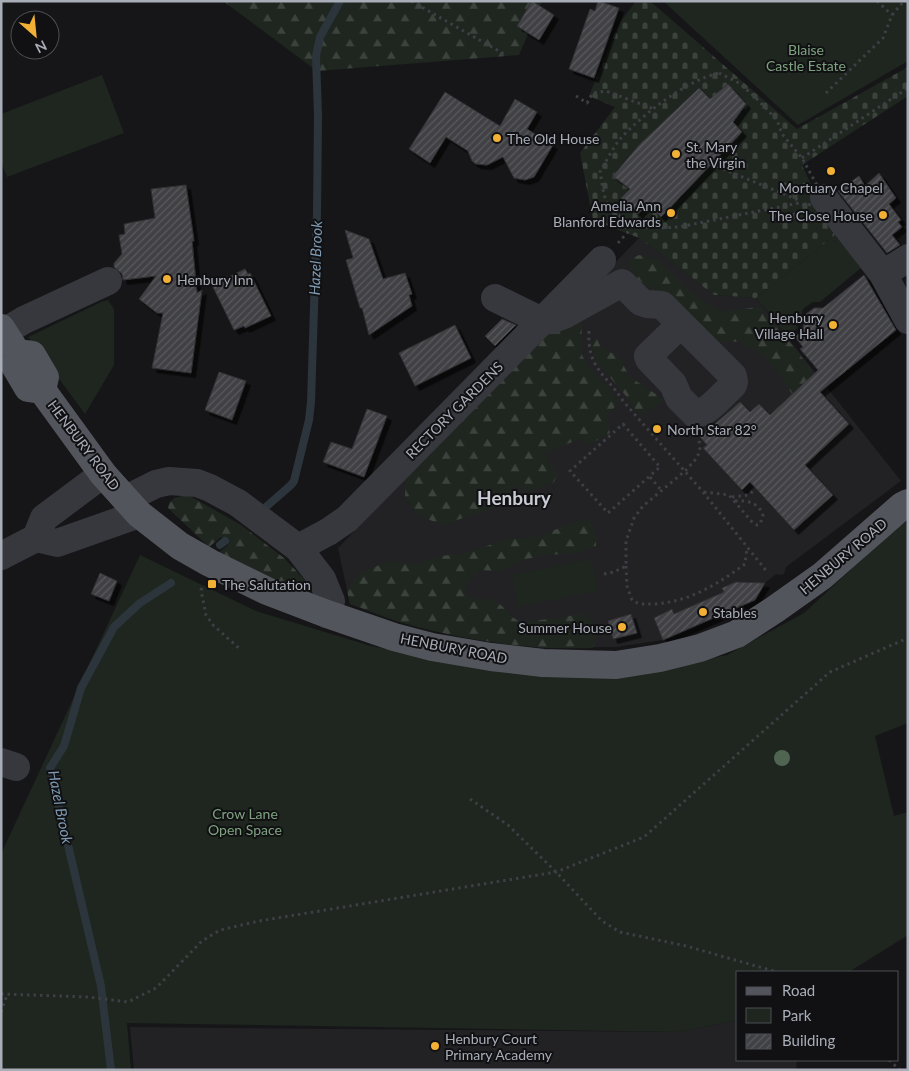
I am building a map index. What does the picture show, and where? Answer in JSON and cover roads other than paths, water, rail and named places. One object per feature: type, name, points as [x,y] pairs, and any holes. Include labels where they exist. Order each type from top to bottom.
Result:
[{"type":"main road","name":"HENBURY ROAD","points":[[7,338],[32,355],[45,377],[42,390],[103,474],[132,506],[180,546],[267,591],[394,637],[432,647],[491,657],[576,665],[616,665],[660,658],[700,648],[736,634],[774,610],[822,576],[902,506],[908,503]]},
{"type":"street","points":[[812,201],[883,274],[908,320]]},
{"type":"street","points":[[883,274],[908,258]]},
{"type":"street","name":"RECTORY GARDENS","points":[[298,548],[328,532],[346,519],[602,260]]},
{"type":"street","points":[[7,338],[24,320],[108,281]]},
{"type":"street","points":[[495,298],[542,321],[551,320],[591,301],[613,286],[622,283],[641,302],[662,305],[681,324]]},
{"type":"street","points":[[1,556],[36,538],[57,543],[132,506],[157,471],[168,481],[197,483],[246,509],[298,548],[322,579],[331,602],[327,614]]},
{"type":"street","points":[[36,538],[44,518],[103,474]]},
{"type":"waterway","name":"Hazel Brook","points":[[267,506],[294,481],[309,420],[317,213],[318,116],[316,56],[320,37],[340,1]]},
{"type":"waterway","name":"Hazel Brook","points":[[220,545],[225,541]]},
{"type":"waterway","name":"Hazel Brook","points":[[111,1070],[101,986],[50,768],[64,746],[81,688],[114,627],[140,603],[171,583]]},
{"type":"place","name":"The Old House","points":[[497,138]]},
{"type":"place","name":"St. Mary the Virgin","points":[[676,154]]},
{"type":"place","name":"Mortuary Chapel","points":[[831,171]]},
{"type":"place","name":"Amelia Ann Blanford Edwards","points":[[671,213]]},
{"type":"place","name":"The Close House","points":[[883,215]]},
{"type":"place","name":"Henbury Inn","points":[[167,279]]},
{"type":"place","name":"Henbury Village Hall","points":[[833,325]]},
{"type":"place","name":"North Star 82°","points":[[657,429]]},
{"type":"place","name":"The Salutation","points":[[212,584]]},
{"type":"place","name":"Stables","points":[[703,612]]},
{"type":"place","name":"Summer House","points":[[622,627]]},
{"type":"place","name":"Henbury Court Primary Academy","points":[[435,1046]]},
{"type":"district","name":"Henbury","points":[[514,497]]},
{"type":"park label","name":"Blaise Castle Estate","points":[[806,58]]},
{"type":"park label","name":"Crow Lane Open Space","points":[[245,822]]}]
